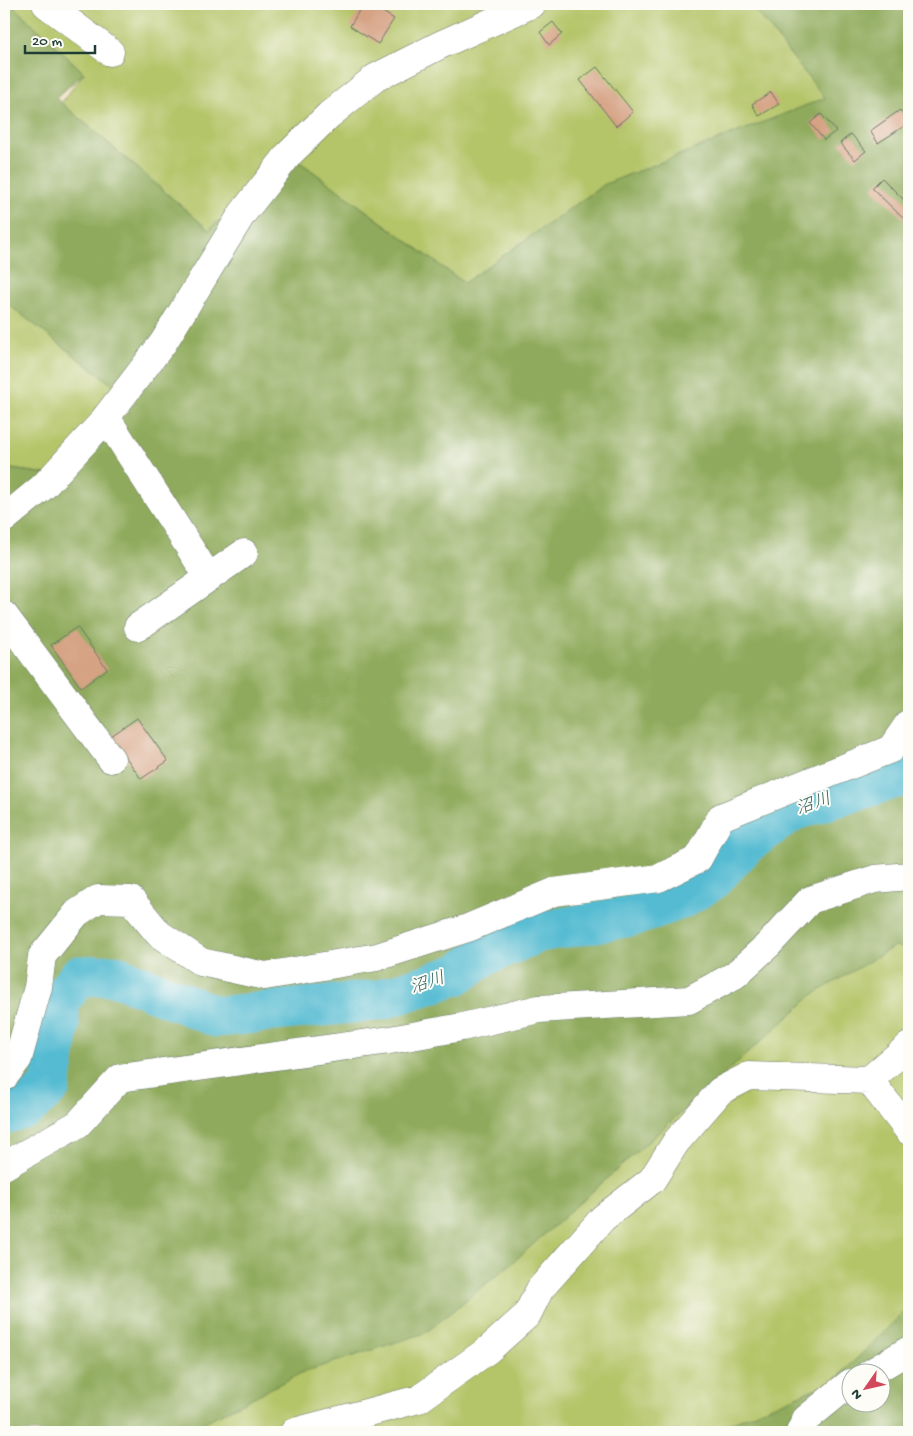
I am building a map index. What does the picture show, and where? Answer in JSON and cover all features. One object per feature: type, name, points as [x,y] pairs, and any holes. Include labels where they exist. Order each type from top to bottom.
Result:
[{"type":"street","points":[[46,4],[110,52]]},
{"type":"street","points":[[4,519],[44,486],[106,417],[163,343],[242,214],[290,154],[329,115],[375,78],[440,45],[530,4]]},
{"type":"street","points":[[106,417],[209,578]]},
{"type":"street","points":[[138,627],[244,553]]},
{"type":"street","points":[[4,615],[110,759]]},
{"type":"street","points":[[4,1077],[18,1059],[38,987],[42,956],[76,913],[98,899],[131,900],[159,934],[201,962],[265,976],[377,957],[468,928],[554,892],[658,878],[698,858],[721,817],[890,749],[909,723]]},
{"type":"street","points":[[4,1166],[78,1124],[120,1078],[390,1040],[462,1027],[540,1009],[690,1000],[735,975],[768,945],[810,900],[875,880],[909,876]]},
{"type":"street","points":[[294,1432],[419,1399],[488,1350],[527,1316],[540,1289],[603,1218],[652,1180],[676,1142],[720,1090],[749,1076],[869,1080],[909,1046]]},
{"type":"street","points":[[869,1080],[909,1131]]},
{"type":"street","points":[[886,1364],[909,1350]]},
{"type":"street","points":[[800,1432],[806,1419],[840,1391]]},
{"type":"green space","points":[[4,4],[11,4],[84,73],[56,98],[209,230],[289,154],[464,283],[605,184],[825,98],[750,4],[909,4],[909,950],[895,946],[814,994],[512,1263],[425,1333],[303,1372],[185,1432],[4,1432],[4,468],[61,476],[106,417],[136,403],[4,301]]},
{"type":"green space","points":[[11,4],[750,4],[826,98],[599,189],[464,283],[300,162],[209,230],[61,103],[84,73]]},
{"type":"green space","points":[[4,301],[129,397],[61,476],[4,468]]},
{"type":"green space","points":[[909,937],[909,1432],[89,1432],[274,1307]]},
{"type":"green space","points":[[909,1304],[909,1432],[708,1432],[834,1381],[840,1375],[840,1414],[890,1414],[890,1364],[851,1364],[907,1309]]},
{"type":"building","points":[[351,4],[370,4],[394,19],[378,44],[350,26],[359,11],[349,6]]},
{"type":"building","points":[[553,22],[562,34],[549,45],[540,32]]},
{"type":"building","points":[[597,67],[633,112],[616,126],[580,80]]},
{"type":"building","points":[[771,92],[779,104],[759,116],[752,104]]},
{"type":"building","points":[[900,110],[909,123],[878,143],[870,131]]},
{"type":"building","points":[[821,114],[836,131],[824,140],[810,123]]},
{"type":"building","points":[[851,134],[866,151],[855,160],[840,143]]},
{"type":"building","points":[[882,178],[909,205],[909,217],[906,221],[872,188]]},
{"type":"building","points":[[77,627],[107,669],[81,688],[51,645]]},
{"type":"building","points":[[137,718],[168,761],[141,779],[111,736]]},
{"type":"waterway","name":"沼川","points":[[4,1114],[26,1108],[50,1087],[59,1028],[59,1001],[79,976],[115,975],[217,1017],[380,1000],[456,975],[486,955],[539,932],[637,915],[681,899],[711,881],[745,845],[792,811],[909,774]]}]
